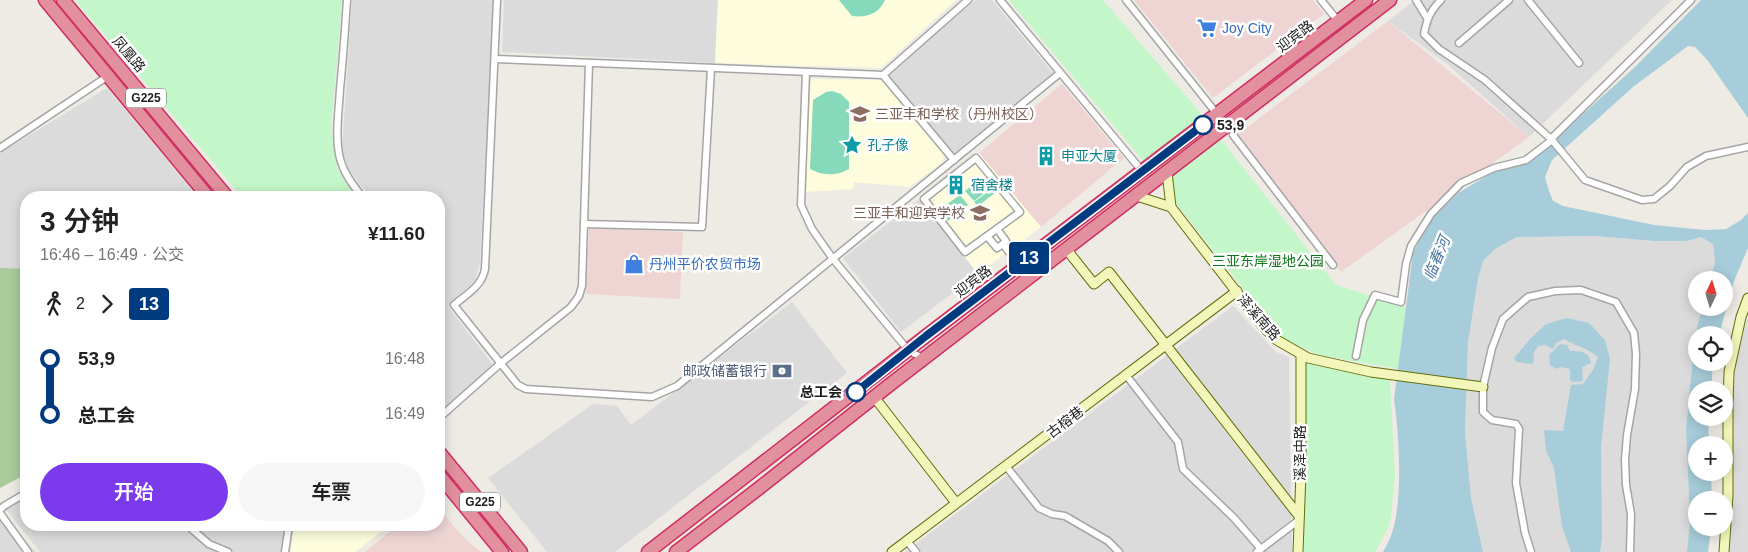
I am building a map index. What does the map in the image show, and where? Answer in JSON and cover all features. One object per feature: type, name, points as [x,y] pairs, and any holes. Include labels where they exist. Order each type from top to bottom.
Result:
[{"type":"highway","name":"G225","points":[[45,0],[203,191]]},
{"type":"highway","name":"凤凰路","points":[[63,0],[222,191]]},
{"type":"highway","name":"迎宾路","points":[[648,552],[926,336],[1366,0]]},
{"type":"highway","points":[[676,552],[892,383],[1390,0]]},
{"type":"highway","points":[[926,336],[937,350]]},
{"type":"highway","points":[[892,383],[901,368],[908,350]]},
{"type":"highway","points":[[884,369],[892,373],[892,383]]},
{"type":"highway","name":"G225","points":[[445,459],[521,552]]},
{"type":"highway","name":"G225","points":[[445,482],[502,552]]},
{"type":"street","points":[[347,0],[339,101],[339,153],[343,168],[358,191]]},
{"type":"street","points":[[497,0],[486,269],[484,277],[478,286],[454,305],[518,384],[526,389],[652,397],[678,386],[1060,73]]},
{"type":"street","points":[[495,60],[883,75],[968,0]]},
{"type":"street","points":[[1000,0],[1142,171]]},
{"type":"street","points":[[1126,0],[1217,114]]},
{"type":"street","points":[[1322,0],[1338,21]]},
{"type":"street","points":[[1416,0],[1427,18]]},
{"type":"street","points":[[1441,0],[1431,10],[1427,18],[1424,34],[1438,48],[1485,80],[1551,139],[1585,180],[1642,200],[1654,199],[1687,168],[1706,156],[1748,147]]},
{"type":"street","points":[[1459,43],[1509,0]]},
{"type":"street","points":[[1528,0],[1578,63]]},
{"type":"street","points":[[1356,356],[1363,320],[1375,295],[1401,302],[1406,264],[1411,246],[1431,214],[1461,183],[1494,168],[1526,160],[1551,139],[1691,0]]},
{"type":"street","points":[[445,413],[501,363],[571,307],[579,296],[582,286],[589,63]]},
{"type":"street","points":[[584,224],[702,227],[710,68]]},
{"type":"street","points":[[806,72],[801,205],[812,229],[833,259],[908,350],[924,359]]},
{"type":"street","points":[[883,75],[954,160]]},
{"type":"street","points":[[0,148],[108,76]]},
{"type":"street","points":[[1233,135],[1333,265]]},
{"type":"street","points":[[976,158],[1020,212],[997,229],[965,252],[923,198],[976,158]]},
{"type":"street","points":[[1137,196],[1171,207],[1167,172]]},
{"type":"street","name":"泽溪南路","points":[[1171,207],[1275,339],[1301,354],[1324,362],[1383,373],[1483,387]]},
{"type":"street","points":[[987,236],[997,248],[1006,241],[997,229]]},
{"type":"street","points":[[1002,244],[1008,251]]},
{"type":"street","points":[[1067,250],[1094,284],[1109,272],[1299,518],[1259,550],[1234,518],[1183,469],[1178,442],[1126,375]]},
{"type":"street","points":[[1531,552],[1525,533],[1516,483],[1519,430],[1516,424],[1492,420],[1483,412],[1483,387],[1492,348],[1503,319],[1528,298],[1555,291],[1581,290],[1616,302],[1634,334],[1636,389],[1627,435],[1625,460],[1630,514],[1630,552]]},
{"type":"street","name":"古榕巷","points":[[892,552],[1237,291]]},
{"type":"street","points":[[1724,552],[1728,495],[1730,372],[1741,317],[1748,298]]},
{"type":"street","name":"溪泽中路","points":[[1298,552],[1301,354]]},
{"type":"street","points":[[875,398],[956,504]]},
{"type":"street","points":[[1006,466],[1039,508],[1052,514],[1065,516],[1108,541],[1119,552]]},
{"type":"street","points":[[20,497],[4,506],[0,511],[28,552]]},
{"type":"street","points":[[194,531],[209,544],[228,552]]},
{"type":"street","points":[[285,552],[288,531]]},
{"type":"street","points":[[907,541],[916,552]]},
{"type":"shaded area","points":[[352,0],[494,0],[480,263],[475,280],[448,307],[494,366],[445,408],[445,191],[366,191],[348,168],[342,149]]},
{"type":"shaded area","points":[[504,0],[718,0],[715,63],[502,52]]},
{"type":"shaded area","points":[[718,0],[956,0],[881,68],[715,63]]},
{"type":"shaded area","points":[[976,0],[992,0],[1053,73],[952,157],[884,75]]},
{"type":"shaded area","points":[[1134,0],[1313,0],[1324,14],[1213,98]]},
{"type":"shaded area","points":[[1415,0],[1672,0],[1529,137],[1447,64],[1388,21]]},
{"type":"shaded area","points":[[1388,21],[1529,137],[1341,272],[1237,135]]},
{"type":"shaded area","name":"三亚丰和学校（丹州校区）","points":[[811,79],[883,80],[940,149],[944,156],[943,162],[909,187],[854,182],[853,189],[805,192]]},
{"type":"shaded area","points":[[1062,84],[1124,158],[1041,227],[979,153]]},
{"type":"shaded area","points":[[107,88],[192,190],[20,191],[20,273],[0,271],[0,153]]},
{"type":"shaded area","name":"三亚丰和迎宾学校","points":[[979,153],[1041,227],[978,274],[920,199]]},
{"type":"shaded area","points":[[920,199],[978,274],[901,332],[843,258]]},
{"type":"shaded area","points":[[589,228],[683,232],[680,299],[586,294]]},
{"type":"shaded area","points":[[1595,236],[1654,241],[1687,241],[1701,237],[1713,244],[1715,263],[1712,271],[1688,271],[1688,316],[1700,316],[1698,326],[1688,326],[1688,371],[1692,371],[1691,381],[1688,381],[1686,429],[1689,491],[1687,552],[1483,552],[1471,498],[1465,431],[1468,343],[1478,279],[1483,261],[1495,249],[1517,237]]},
{"type":"shaded area","points":[[792,302],[847,373],[615,552],[547,552],[488,478],[593,404],[617,406],[631,425]]},
{"type":"shaded area","points":[[1233,306],[1276,352],[1289,357],[1292,552],[905,552]]},
{"type":"shaded area","points":[[1748,317],[1748,552],[1729,552],[1729,536],[1733,536],[1733,491],[1731,491],[1731,481],[1733,481],[1734,369]]},
{"type":"shaded area","points":[[20,500],[20,527],[5,508]]},
{"type":"shaded area","points":[[0,507],[17,531],[36,552],[0,552]]},
{"type":"shaded area","points":[[445,516],[465,539],[481,552],[365,552],[391,531],[445,531]]},
{"type":"shaded area","points":[[23,531],[293,531],[290,552],[40,552]]},
{"type":"shaded area","points":[[293,531],[382,531],[355,552],[290,552]]},
{"type":"green space","points":[[75,0],[342,0],[331,128],[337,168],[351,191],[237,191]]},
{"type":"green space","points":[[839,0],[885,0],[879,9],[872,14],[852,16]]},
{"type":"green space","name":"三亚东岸湿地公园","points":[[1009,0],[1103,0],[1192,103],[1336,285],[1406,307],[1398,369],[1319,355],[1282,338],[1135,151]]},
{"type":"green space","points":[[832,91],[841,94],[849,102],[849,169],[840,173],[830,174],[810,169],[813,100],[826,92]]},
{"type":"green space","points":[[984,177],[992,187],[974,201],[965,191]]},
{"type":"green space","points":[[993,188],[996,192],[978,206],[974,202]]},
{"type":"green space","points":[[960,195],[968,205],[948,221],[939,210]]},
{"type":"green space","points":[[0,268],[20,269],[20,477],[0,488]]},
{"type":"green space","points":[[1306,363],[1390,380],[1395,476],[1390,524],[1375,552],[1304,552]]},
{"type":"water","name":"临春河","points":[[1701,0],[1748,0],[1748,118],[1708,61],[1695,47],[1688,46],[1633,87],[1552,160],[1545,177],[1553,201],[1563,206],[1654,225],[1706,230],[1726,229],[1741,220],[1748,213],[1748,248],[1733,285],[1733,271],[1712,271],[1715,263],[1713,244],[1701,237],[1687,241],[1654,241],[1595,236],[1517,237],[1495,249],[1483,261],[1478,279],[1468,343],[1465,431],[1471,498],[1483,552],[1383,552],[1394,525],[1399,490],[1399,450],[1394,399],[1413,253],[1431,220],[1458,193],[1492,173],[1534,158],[1635,67]]},
{"type":"water","points":[[1700,316],[1724,316],[1722,326],[1698,326]]},
{"type":"water","points":[[1567,318],[1589,323],[1605,340],[1610,359],[1601,447],[1602,539],[1600,552],[1571,552],[1562,526],[1554,468],[1546,450],[1544,430],[1563,431],[1571,385],[1583,384],[1593,370],[1598,357],[1564,339],[1556,343],[1553,349],[1545,345],[1538,346],[1534,352],[1533,364],[1517,362],[1514,358],[1546,324]]},
{"type":"water","points":[[1560,344],[1567,345],[1570,351],[1586,354],[1590,359],[1591,363],[1582,367],[1583,381],[1573,382],[1570,380],[1570,369],[1560,367],[1557,369],[1550,365],[1549,355]]},
{"type":"water","points":[[1692,371],[1712,371],[1712,381],[1691,381]]},
{"type":"water","points":[[1688,408],[1688,426],[1708,426],[1709,436],[1688,436],[1688,475],[1686,429]]},
{"type":"water","points":[[1688,481],[1711,481],[1712,491],[1689,491]]},
{"type":"water","points":[[1689,536],[1710,536],[1708,552],[1687,552]]},
{"type":"bus line","name":"13","points":[[856,392],[926,336],[1203,125]]},
{"type":"place","name":"Joy City","points":[[1207,28]]},
{"type":"place","name":"三亚丰和学校（丹州校区）","points":[[860,114]]},
{"type":"place","name":"53,9","points":[[1203,125]]},
{"type":"place","name":"孔子像","points":[[852,145]]},
{"type":"place","name":"申亚大厦","points":[[1046,156]]},
{"type":"place","name":"宿舍楼","points":[[956,185]]},
{"type":"place","name":"三亚丰和迎宾学校","points":[[980,213]]},
{"type":"place","name":"丹州平价农贸市场","points":[[634,264]]},
{"type":"place","name":"邮政储蓄银行","points":[[782,371]]},
{"type":"place","name":"总工会","points":[[856,392]]}]
